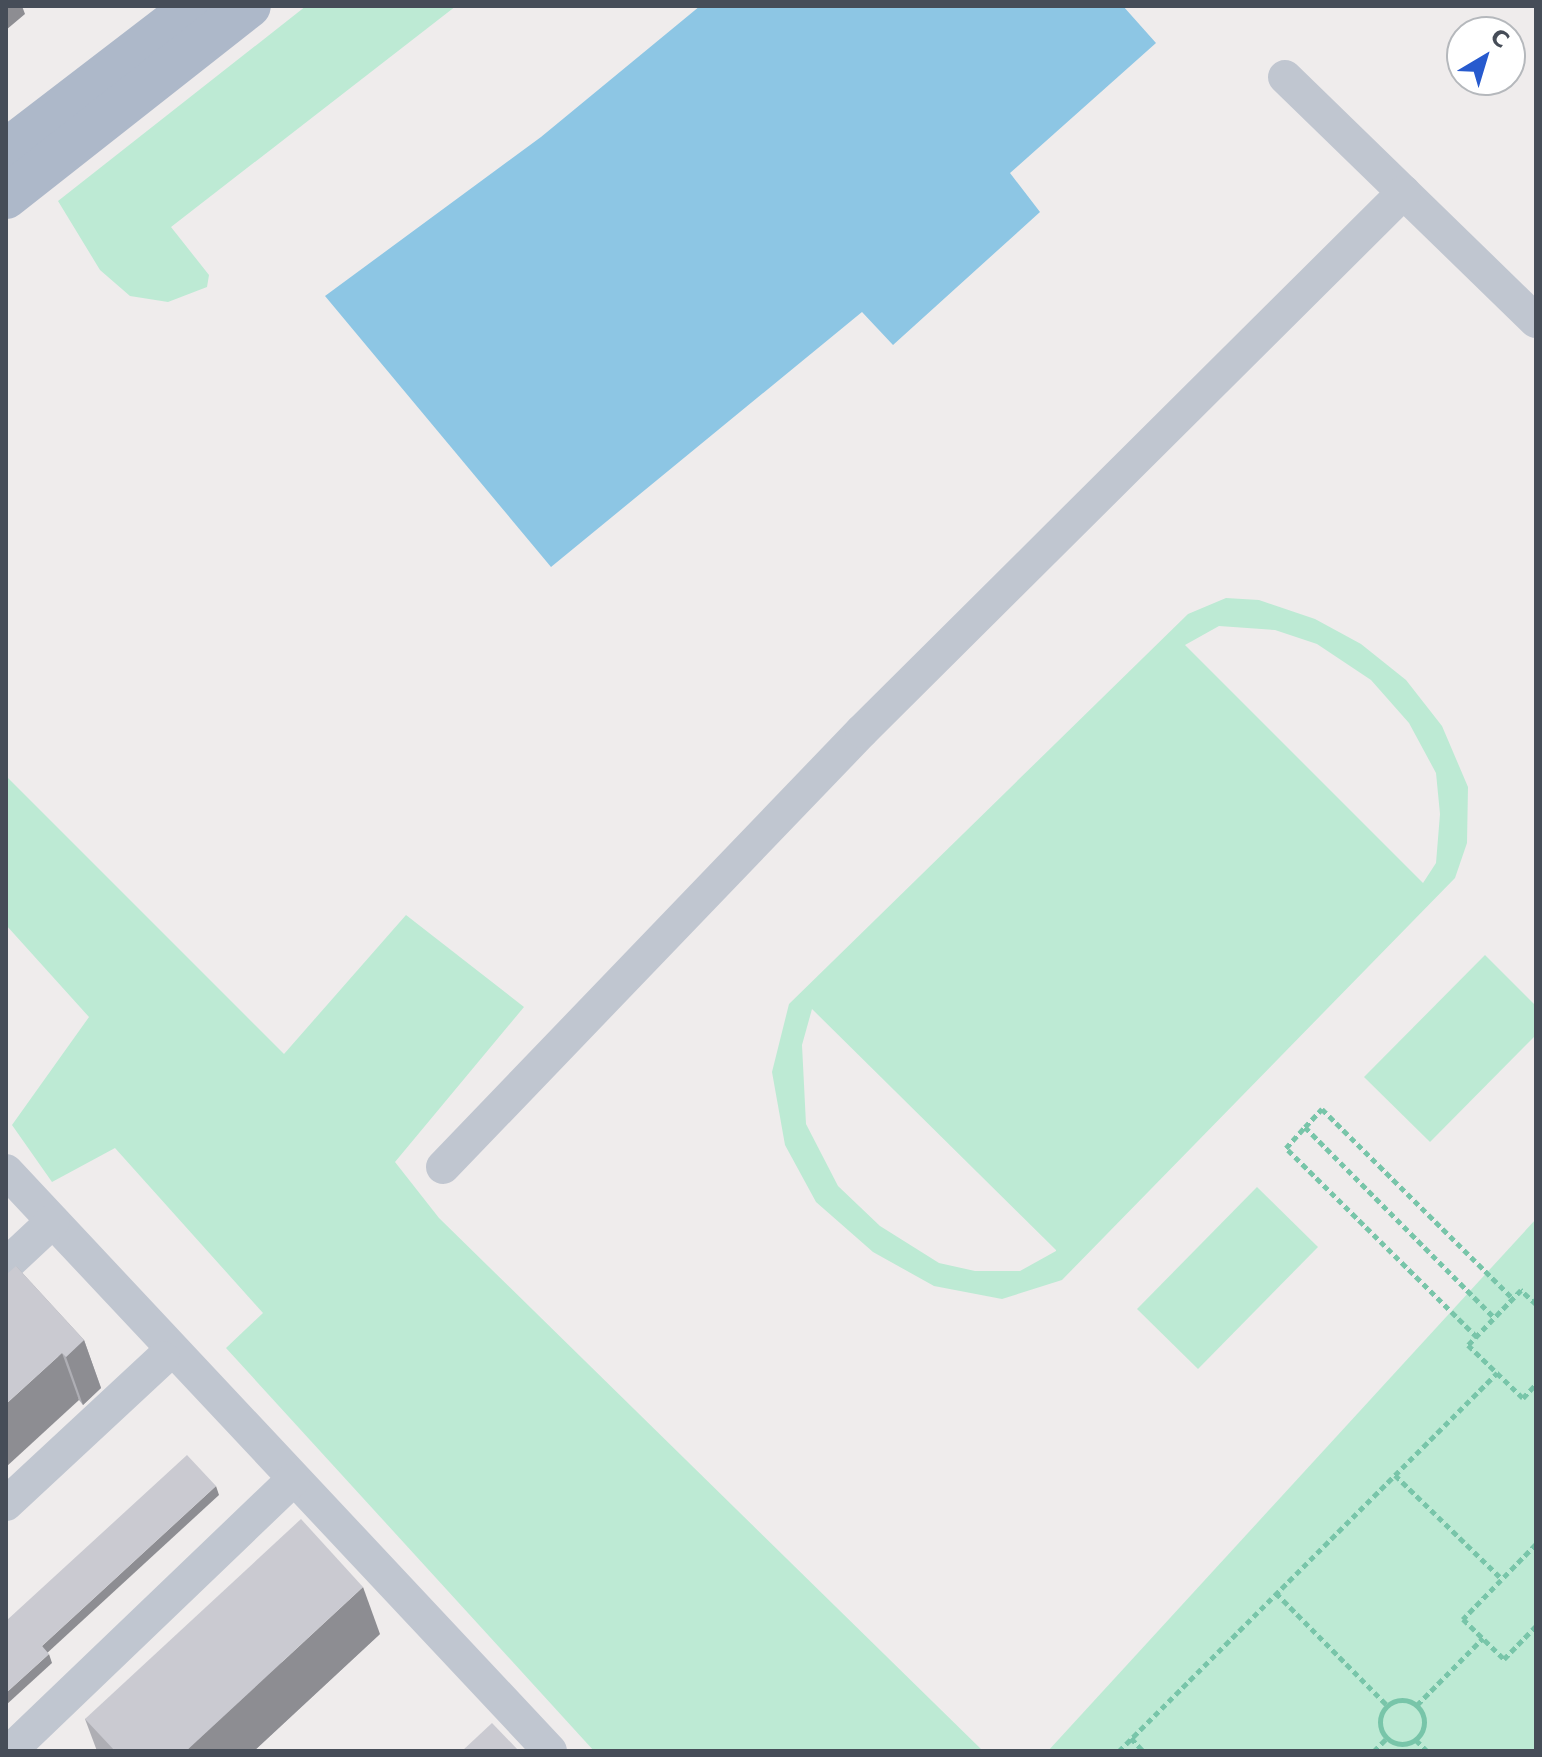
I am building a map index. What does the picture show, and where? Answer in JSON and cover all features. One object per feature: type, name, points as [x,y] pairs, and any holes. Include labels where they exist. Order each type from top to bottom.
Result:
[{"type":"main road","points":[[6,151],[195,6]]},
{"type":"main road","points":[[6,197],[249,6]]},
{"type":"lane","points":[[1285,77],[1536,321]]},
{"type":"lane","points":[[443,1167],[862,731],[1404,192]]},
{"type":"lane","points":[[6,1171],[550,1751]]},
{"type":"lane","points":[[6,1265],[53,1221]]},
{"type":"lane","points":[[6,1504],[163,1358]]},
{"type":"lane","points":[[10,1751],[293,1480]]},
{"type":"path","points":[[1477,1337],[1286,1148],[1322,1109],[1513,1299]]},
{"type":"path","points":[[1305,1127],[1495,1318]]},
{"type":"path","points":[[1534,1389],[1523,1398],[1468,1345],[1521,1290],[1536,1304]]},
{"type":"path","points":[[1119,1751],[1497,1373]]},
{"type":"path","points":[[1395,1475],[1502,1579]]},
{"type":"path","points":[[1536,1544],[1463,1619],[1504,1659],[1536,1626]]},
{"type":"path","points":[[1276,1593],[1387,1705]]},
{"type":"path","points":[[1417,1705],[1483,1638]]},
{"type":"path","points":[[1387,1705],[1403,1699],[1417,1705],[1425,1720],[1416,1740]]},
{"type":"path","points":[[1387,1705],[1380,1726],[1387,1738],[1399,1744],[1416,1740]]},
{"type":"path","points":[[1131,1738],[1143,1751]]},
{"type":"path","points":[[1374,1751],[1387,1738]]},
{"type":"path","points":[[1416,1740],[1427,1751]]},
{"type":"green space","points":[[306,6],[456,6],[171,227],[209,275],[207,287],[168,302],[130,296],[100,270],[58,201]]},
{"type":"green space","points":[[1226,598],[1259,600],[1315,619],[1361,644],[1406,680],[1442,726],[1468,787],[1467,843],[1455,878],[1062,1280],[1002,1299],[934,1286],[873,1252],[816,1202],[785,1145],[772,1072],[789,1004],[1188,614]],"holes":[[[1219,626],[1275,630],[1317,644],[1371,680],[1409,723],[1436,773],[1440,814],[1436,863],[1423,883],[1185,645]],[[812,1009],[1056,1250],[1056,1251],[1020,1271],[975,1271],[939,1263],[880,1226],[838,1186],[806,1124],[802,1045]]]},
{"type":"green space","points":[[6,776],[284,1054],[406,915],[524,1007],[395,1162],[439,1218],[983,1751],[594,1751],[226,1348],[263,1313],[115,1148],[52,1182],[12,1125],[89,1017],[6,925]]},
{"type":"green space","points":[[1485,955],[1536,1006],[1536,1035],[1430,1142],[1364,1077]]},
{"type":"green space","points":[[1257,1187],[1318,1247],[1198,1369],[1137,1309]]},
{"type":"green space","points":[[1536,1219],[1536,1751],[1048,1751]]},
{"type":"water","points":[[700,6],[1123,6],[1156,43],[1010,173],[1040,212],[893,345],[862,312],[551,567],[325,296],[541,137]]},
{"type":"building","points":[[16,1266],[84,1340],[66,1357],[62,1353],[6,1404],[6,1275]]},
{"type":"building","points":[[187,1455],[216,1486],[42,1646],[49,1654],[6,1693],[6,1621]]},
{"type":"building","points":[[301,1519],[363,1587],[186,1751],[115,1751],[85,1719]]},
{"type":"building","points":[[492,1723],[519,1751],[462,1751]]}]
